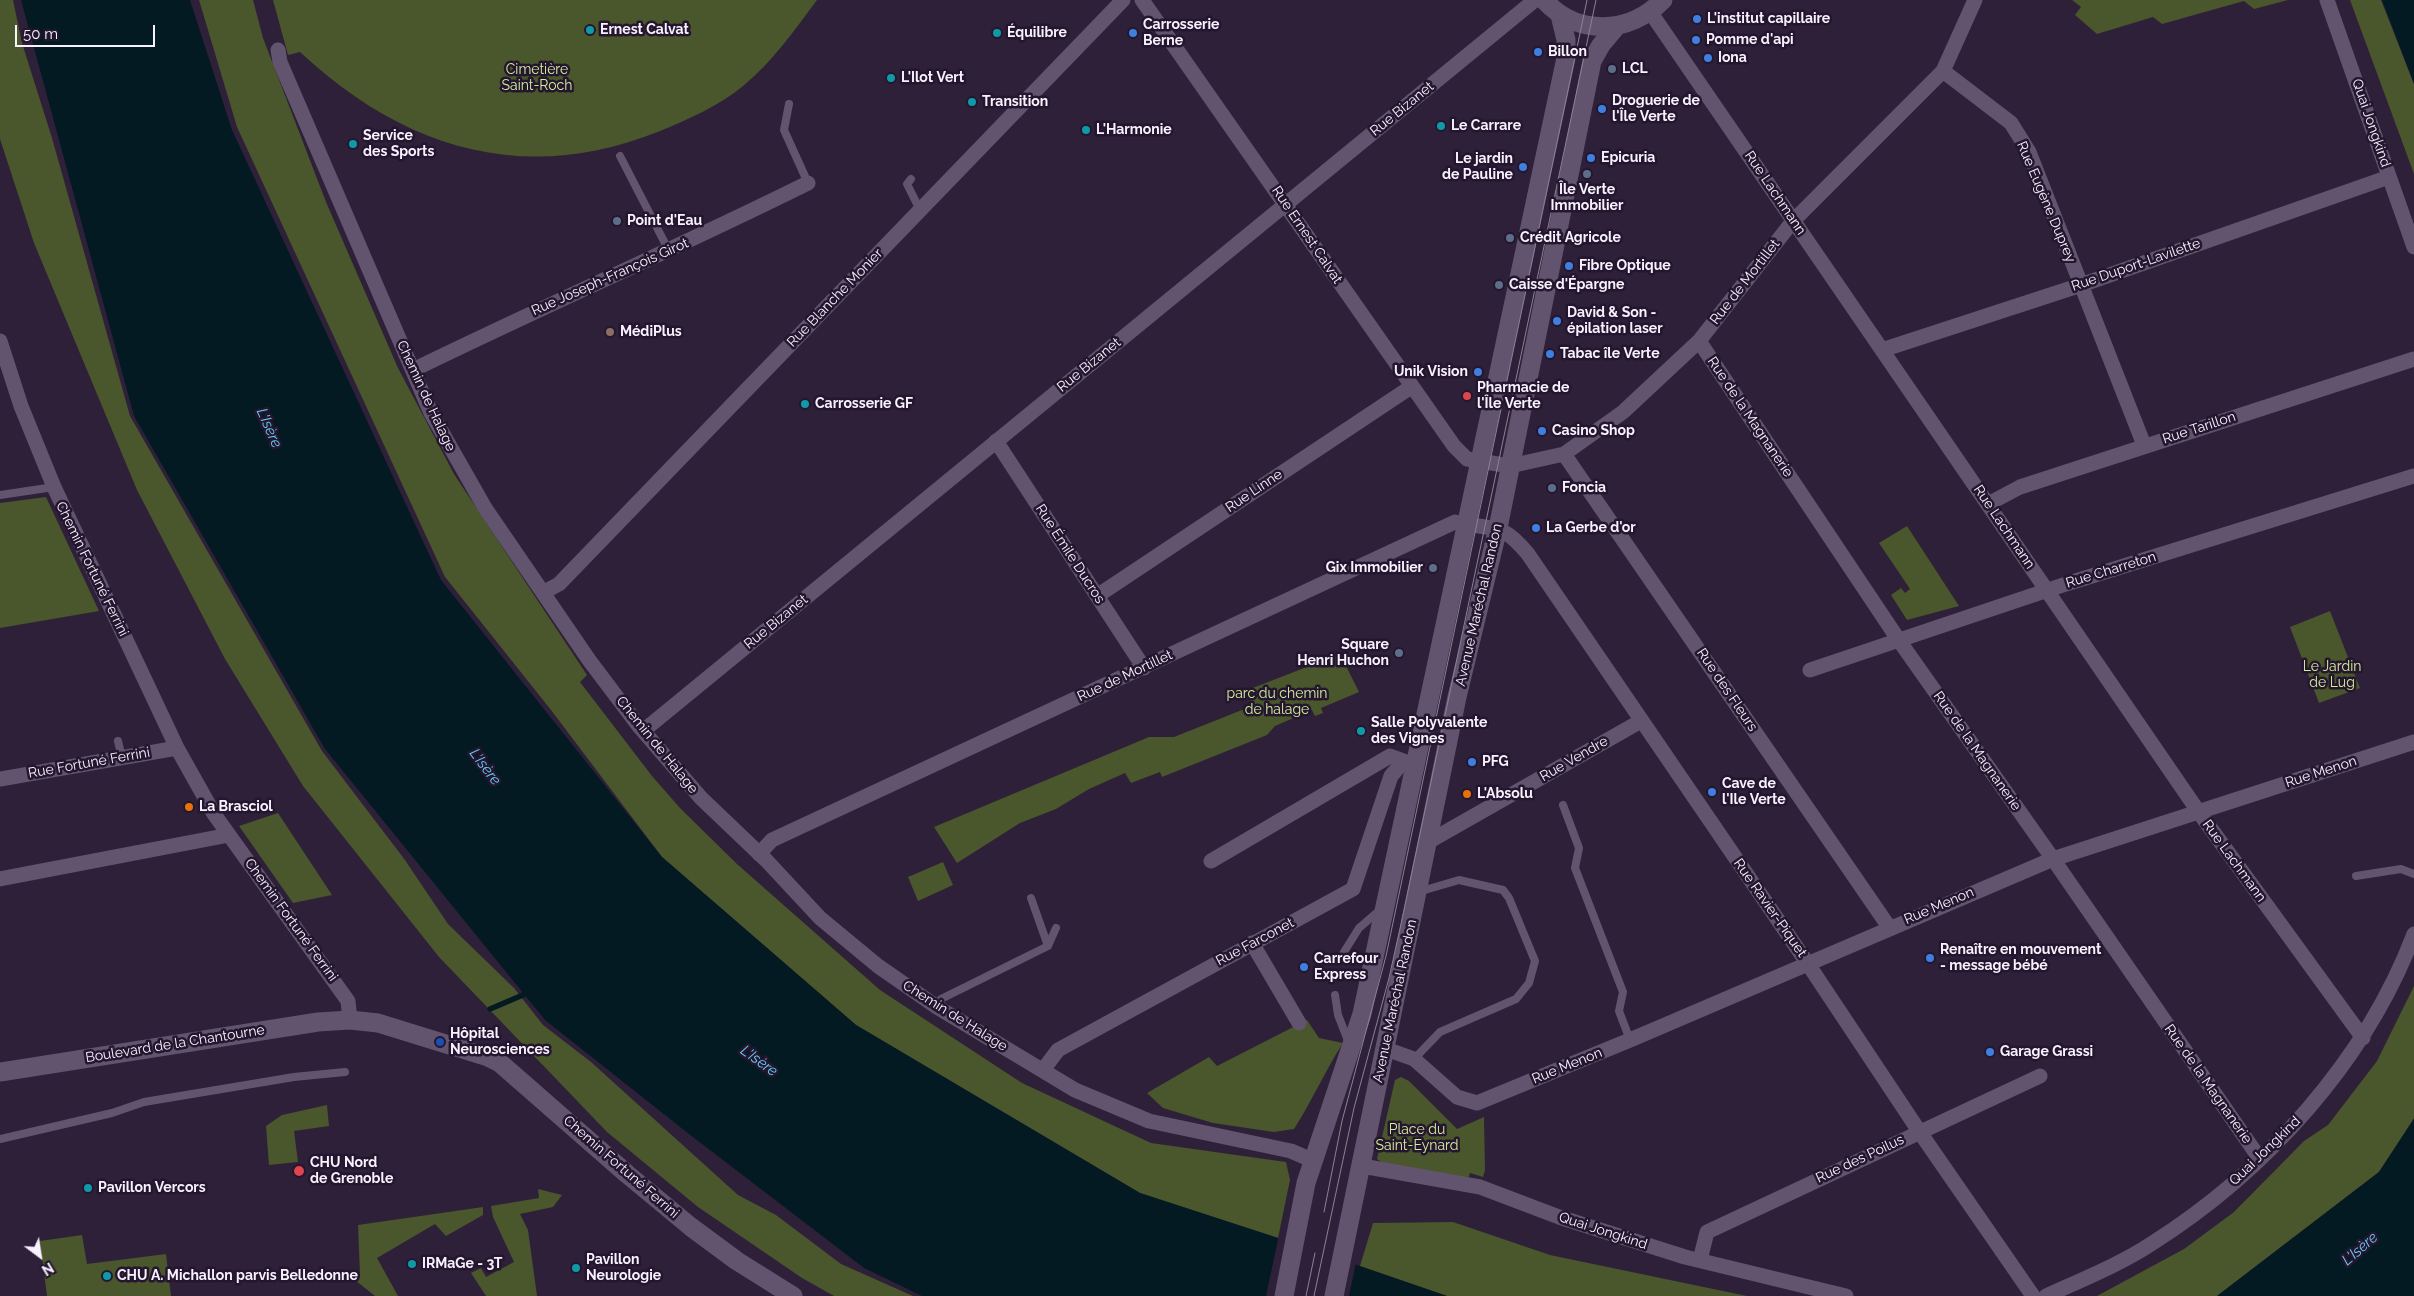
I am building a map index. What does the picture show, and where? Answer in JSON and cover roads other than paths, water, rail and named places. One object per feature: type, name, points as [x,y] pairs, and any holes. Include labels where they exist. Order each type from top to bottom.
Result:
[{"type":"street","name":"Rue Blanche Monier","points":[[544,592],[559,584],[1123,0]]},
{"type":"street","name":"Rue Ernest Calvat","points":[[1142,0],[1454,446],[1467,459],[1479,461]]},
{"type":"street","name":"Rue Bizanet","points":[[643,730],[1535,0]]},
{"type":"street","points":[[1544,0],[1560,15],[1591,27],[1617,26],[1634,22],[1657,6]]},
{"type":"street","name":"Rue de Mortillet","points":[[1479,461],[1510,466],[1564,454],[1623,412],[1699,341],[1794,221],[1943,71],[1975,0]]},
{"type":"street","name":"Quai Jongkind","points":[[2327,0],[2414,247]]},
{"type":"street","name":"Rue Lachmann","points":[[1657,6],[1794,221],[1882,350],[2198,811],[2363,1038]]},
{"type":"street","name":"Avenue Maréchal Randon","points":[[1284,1296],[1306,1184],[1362,1014],[1386,905],[1410,764],[1466,524],[1566,58],[1566,40],[1560,15]]},
{"type":"street","name":"Avenue Maréchal Randon","points":[[1334,1296],[1457,697],[1498,528],[1592,61],[1617,26]]},
{"type":"street","name":"Chemin de Halage","points":[[278,50],[280,62],[431,413],[454,455],[485,508],[589,660],[643,730],[701,798],[759,854],[820,918],[878,966],[937,1007],[1075,1090],[1149,1121],[1291,1152],[1314,1161]]},
{"type":"street","name":"Rue Eugène Duprey","points":[[1943,71],[2011,122],[2029,152],[2144,445]]},
{"type":"street","name":"Rue Duport-Lavilette","points":[[1882,350],[2081,285],[2390,177]]},
{"type":"street","name":"Rue Joseph-François Girot","points":[[413,370],[533,312],[669,251],[808,183]]},
{"type":"street","name":"Rue de la Magnanerie","points":[[1699,341],[1898,639],[2053,858],[2260,1159]]},
{"type":"street","name":"Chemin Fortuné Ferrini","points":[[0,342],[22,406],[54,487],[177,748],[214,814],[348,1001],[350,1020],[394,1027],[488,1057],[500,1063],[691,1227],[737,1261],[793,1296]]},
{"type":"street","name":"Rue Tarillon","points":[[1988,504],[2020,487],[2414,358]]},
{"type":"street","name":"Rue Linne","points":[[1097,596],[1411,387]]},
{"type":"street","name":"Rue Émile Ducros","points":[[996,441],[1144,668]]},
{"type":"street","name":"Rue des Fleurs","points":[[1564,454],[1889,927]]},
{"type":"street","name":"Rue Charreton","points":[[1810,670],[2047,590],[2414,476]]},
{"type":"street","name":"Rue de Mortillet","points":[[759,854],[772,840],[1455,522],[1498,528]]},
{"type":"street","name":"Rue Ravier-Piquet","points":[[1498,528],[1514,536],[1528,554],[1808,964],[1919,1131],[2034,1296]]},
{"type":"street","name":"Rue Vendre","points":[[1428,842],[1641,721]]},
{"type":"street","name":"Rue Menon","points":[[1414,1059],[1457,1097],[1477,1103],[1630,1040],[2053,858],[2414,742]]},
{"type":"street","name":"Rue Fortuné Ferrini","points":[[0,779],[177,748]]},
{"type":"street","points":[[1211,860],[1390,756],[1410,764]]},
{"type":"street","name":"Rue Farconet","points":[[1043,1070],[1058,1050],[1356,886],[1391,776],[1410,764]]},
{"type":"street","points":[[0,879],[229,835]]},
{"type":"street","name":"Quai Jongkind","points":[[2046,1296],[2103,1271],[2150,1245],[2194,1215],[2260,1159],[2303,1114],[2363,1038],[2404,959],[2414,934]]},
{"type":"street","points":[[1252,943],[1299,1023]]},
{"type":"street","name":"Boulevard de la Chantourne","points":[[0,1072],[285,1026],[350,1020]]},
{"type":"street","points":[[1386,1049],[1414,1059]]},
{"type":"street","name":"Rue des Poilus","points":[[1700,1260],[1708,1232],[1919,1131],[2040,1076]]},
{"type":"street","name":"Quai Jongkind","points":[[1362,1166],[1480,1187],[1559,1217],[1700,1260],[1846,1296]]},
{"type":"lane","points":[[789,104],[784,130],[808,183]]},
{"type":"lane","points":[[620,156],[669,251]]},
{"type":"lane","points":[[911,179],[907,184],[920,210]]},
{"type":"lane","points":[[0,495],[54,487]]},
{"type":"lane","points":[[118,741],[122,758]]},
{"type":"lane","points":[[1563,806],[1578,848],[1575,868],[1623,992],[1619,1011],[1630,1040]]},
{"type":"lane","points":[[2356,876],[2401,869],[2414,874]]},
{"type":"lane","points":[[1414,1059],[1440,1032],[1516,999],[1529,983],[1535,961],[1509,898],[1503,890],[1459,880],[1418,892]]},
{"type":"lane","points":[[1030,898],[1048,946]]},
{"type":"lane","points":[[1344,952],[1359,928],[1386,905]]},
{"type":"lane","points":[[937,1007],[941,1000],[1048,946],[1056,928]]},
{"type":"lane","points":[[1335,995],[1338,1014],[1351,1050]]},
{"type":"lane","points":[[0,1139],[112,1113],[144,1102],[294,1077],[345,1072]]},
{"type":"water","name":"L'Isère","points":[[21,0],[190,0],[232,130],[441,580],[662,857],[856,1025],[1140,1193],[1447,1296],[922,1296],[864,1268],[689,1134],[545,1020],[325,749],[134,416]]},
{"type":"water","points":[[2382,0],[2414,0],[2414,84]]},
{"type":"water","name":"L'Isère","points":[[2414,1119],[2414,1296],[2217,1296],[2379,1172]]},
{"type":"waterway","points":[[490,1009],[530,992]]},
{"type":"tram line","points":[[1324,1212],[1342,1121],[1386,956],[1587,0]]},
{"type":"tram line","points":[[1314,1296],[1354,1108],[1389,978],[1401,924],[1596,0]]},
{"type":"tram line","points":[[1306,1296],[1315,1253]]},
{"type":"place","name":"L'institut capillaire","points":[[1697,19]]},
{"type":"place","name":"Ernest Calvat","points":[[590,30]]},
{"type":"place","name":"Équilibre","points":[[997,33]]},
{"type":"place","name":"Carrosserie Berne","points":[[1133,33]]},
{"type":"place","name":"Pomme d'api","points":[[1696,40]]},
{"type":"place","name":"Billon","points":[[1538,52]]},
{"type":"place","name":"Iona","points":[[1708,58]]},
{"type":"place","name":"LCL","points":[[1612,69]]},
{"type":"place","name":"L'Ilot Vert","points":[[891,78]]},
{"type":"place","name":"Transition","points":[[972,102]]},
{"type":"place","name":"Droguerie de l'Île Verte","points":[[1602,109]]},
{"type":"place","name":"Le Carrare","points":[[1441,126]]},
{"type":"place","name":"L'Harmonie","points":[[1086,130]]},
{"type":"place","name":"Service des Sports","points":[[353,144]]},
{"type":"place","name":"Epicuria","points":[[1591,158]]},
{"type":"place","name":"Le jardin de Pauline","points":[[1523,167]]},
{"type":"place","name":"Île Verte Immobilier","points":[[1587,174]]},
{"type":"place","name":"Point d'Eau","points":[[617,221]]},
{"type":"place","name":"Crédit Agricole","points":[[1510,238]]},
{"type":"place","name":"Fibre Optique","points":[[1569,266]]},
{"type":"place","name":"Caisse d'Épargne","points":[[1499,285]]},
{"type":"place","name":"David & Son - épilation laser","points":[[1557,321]]},
{"type":"place","name":"MédiPlus","points":[[610,332]]},
{"type":"place","name":"Tabac île Verte","points":[[1550,354]]},
{"type":"place","name":"Unik Vision","points":[[1478,372]]},
{"type":"place","name":"Pharmacie de l'Île Verte","points":[[1467,396]]},
{"type":"place","name":"Carrosserie GF","points":[[805,404]]},
{"type":"place","name":"Casino Shop","points":[[1542,431]]},
{"type":"place","name":"Foncia","points":[[1552,488]]},
{"type":"place","name":"La Gerbe d'or","points":[[1536,528]]},
{"type":"place","name":"Gix Immobilier","points":[[1433,568]]},
{"type":"place","name":"Square Henri Huchon","points":[[1399,653]]},
{"type":"place","name":"Salle Polyvalente des Vignes","points":[[1361,731]]},
{"type":"place","name":"PFG","points":[[1472,762]]},
{"type":"place","name":"Cave de l'Ile Verte","points":[[1712,792]]},
{"type":"place","name":"L'Absolu","points":[[1467,794]]},
{"type":"place","name":"La Brasciol","points":[[189,807]]},
{"type":"place","name":"Renaître en mouvement - message bébé","points":[[1930,958]]},
{"type":"place","name":"Carrefour Express","points":[[1304,967]]},
{"type":"place","name":"Hôpital Neurosciences","points":[[440,1042]]},
{"type":"place","name":"Garage Grassi","points":[[1990,1052]]},
{"type":"place","name":"CHU Nord de Grenoble","points":[[299,1171]]},
{"type":"place","name":"Pavillon Vercors","points":[[88,1188]]},
{"type":"place","name":"IRMaGe - 3T","points":[[412,1264]]},
{"type":"place","name":"Pavillon Neurologie","points":[[576,1268]]},
{"type":"place","name":"CHU A. Michallon parvis Belledonne","points":[[107,1276]]},
{"type":"park label","name":"Cimetière Saint-Roch","points":[[537,78]]},
{"type":"park label","name":"Le Jardin de Lug","points":[[2332,676]]},
{"type":"park label","name":"parc du chemin de halage","points":[[1277,702]]},
{"type":"park label","name":"Place du Saint-Eynard","points":[[1417,1138]]}]
